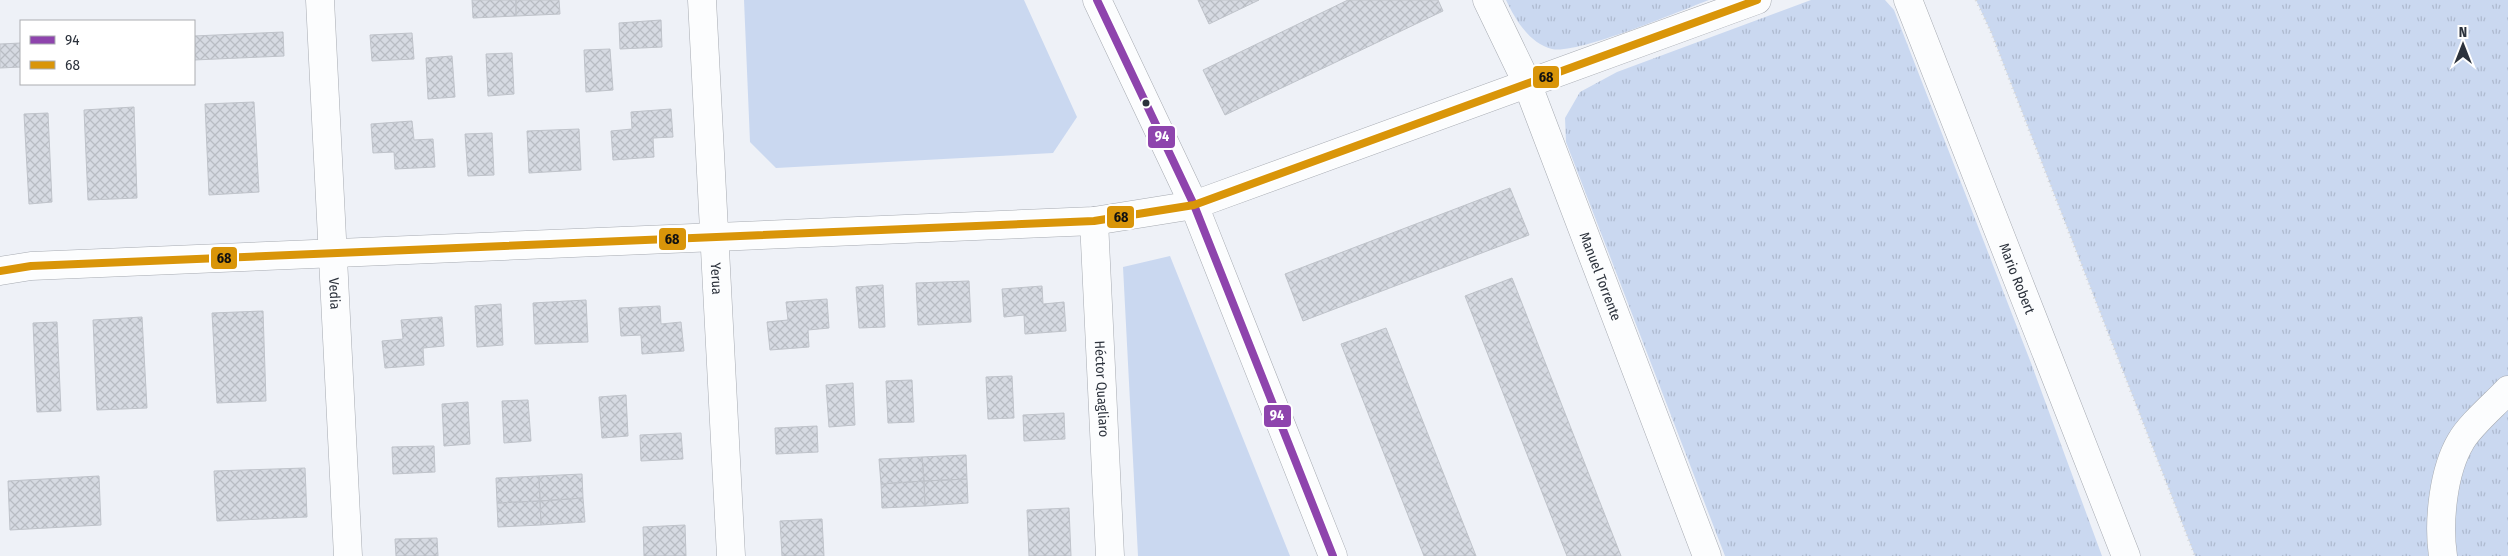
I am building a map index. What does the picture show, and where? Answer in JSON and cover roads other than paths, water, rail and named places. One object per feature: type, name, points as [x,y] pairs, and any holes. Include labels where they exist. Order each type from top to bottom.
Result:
[{"type":"street","name":"Vedia","points":[[320,0],[348,556]]},
{"type":"street","name":"Yerua","points":[[702,0],[731,556]]},
{"type":"street","points":[[1097,0],[1194,205],[1333,556]]},
{"type":"street","name":"Manuel Torrente","points":[[1487,0],[1528,83],[1707,556]]},
{"type":"street","points":[[0,271],[31,266],[1094,221],[1194,205],[1757,0]]},
{"type":"street","name":"Mario Robert","points":[[1908,0],[2126,556]]},
{"type":"street","name":"Héctor Quagliaro","points":[[1094,221],[1110,556]]},
{"type":"street","points":[[2443,556],[2439,531],[2446,482],[2461,440],[2508,390]]}]
